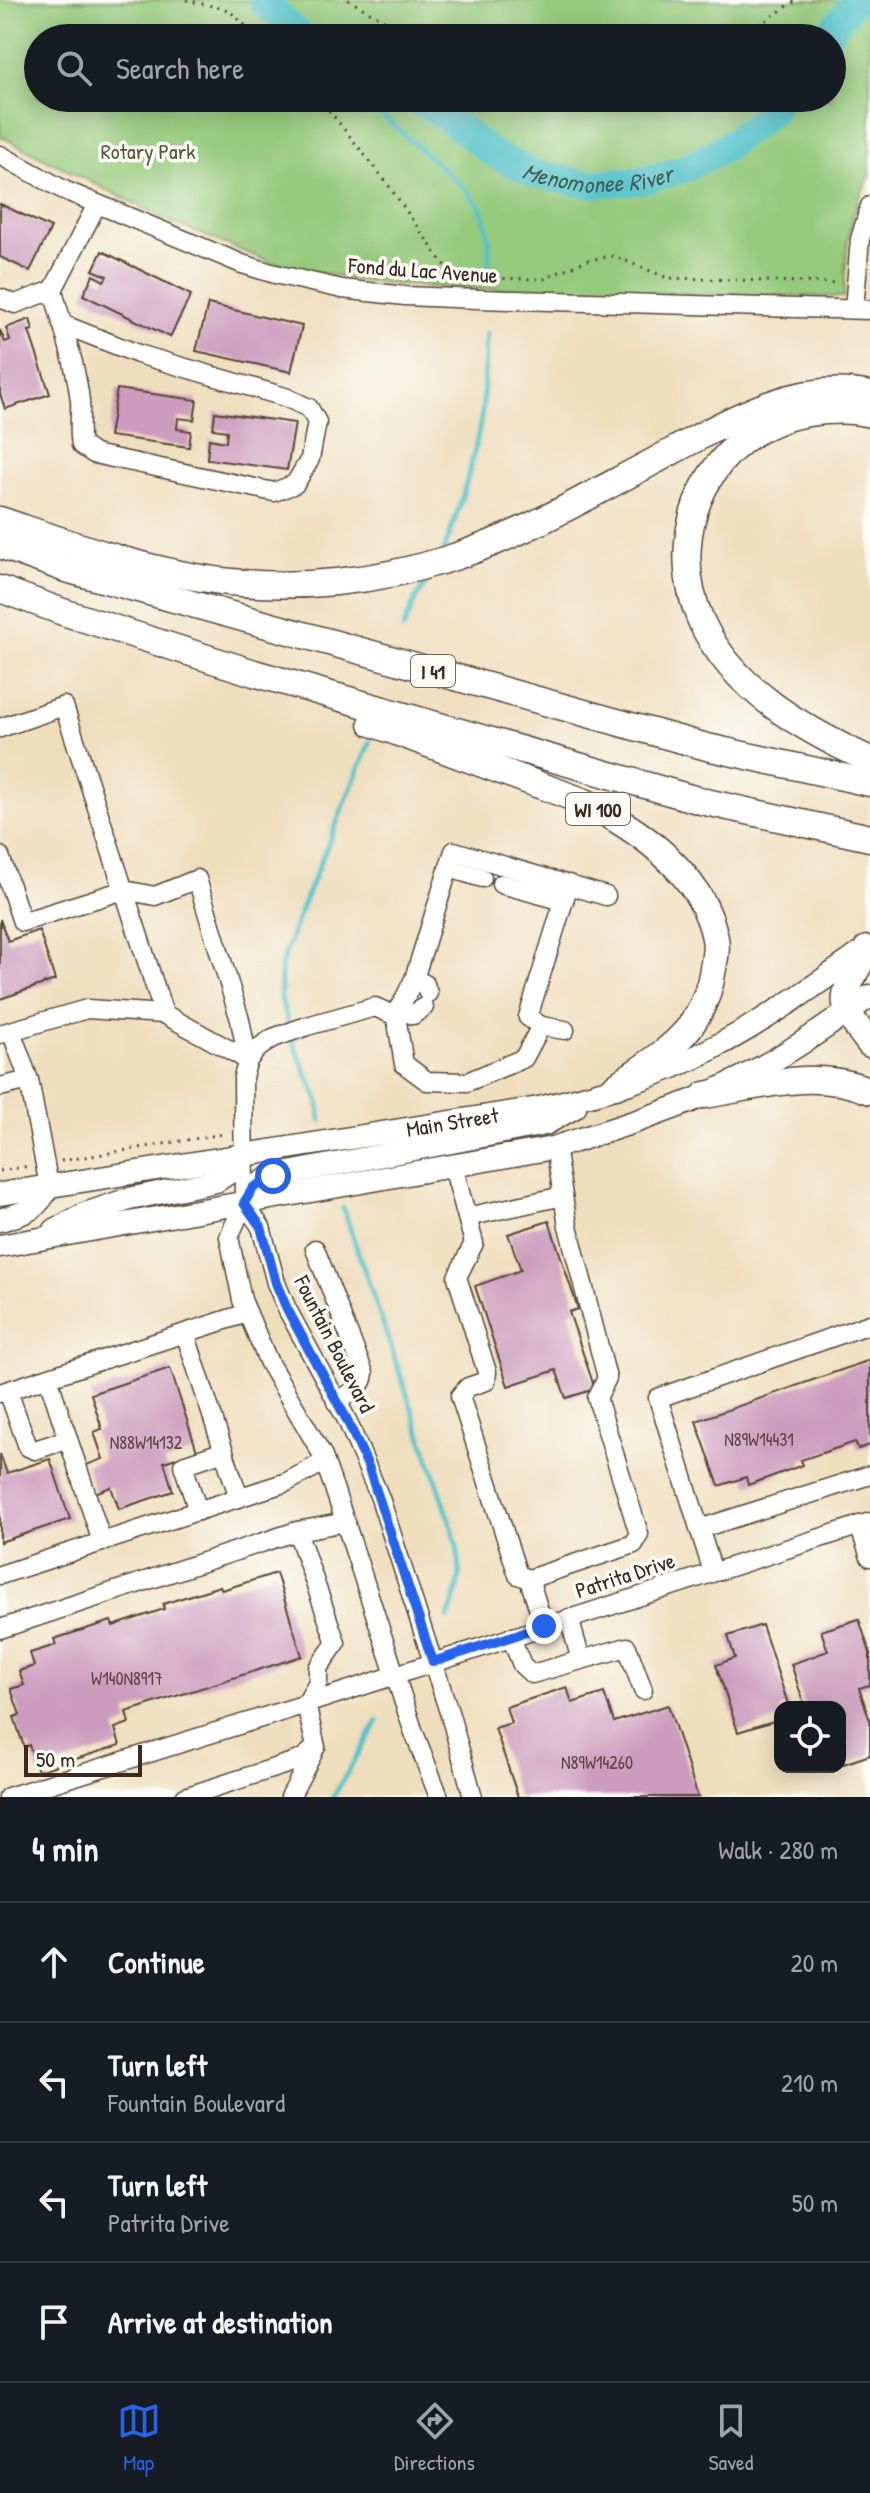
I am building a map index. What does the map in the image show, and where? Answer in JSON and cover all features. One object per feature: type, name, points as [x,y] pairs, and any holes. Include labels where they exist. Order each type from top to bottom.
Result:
[{"type":"highway","points":[[0,520],[160,570],[221,581],[271,584],[327,582],[395,573],[483,547],[522,530],[763,407],[815,392],[870,395]]},
{"type":"highway","points":[[870,414],[847,411],[796,415],[773,423],[740,442],[707,480],[692,517],[686,562],[691,592],[703,626],[730,665],[780,711],[870,760]]},
{"type":"highway","name":"I 41","points":[[0,545],[66,569],[692,743],[870,783]]},
{"type":"highway","name":"I 41","points":[[0,589],[254,673],[701,801],[870,838]]},
{"type":"highway","name":"WI 100","points":[[254,673],[341,712],[585,802],[634,829],[692,884],[707,910],[716,938],[711,988],[688,1029],[674,1044],[605,1090]]},
{"type":"highway","points":[[868,948],[846,992],[844,1003],[847,1013],[870,1044]]},
{"type":"highway","points":[[705,1095],[800,1078],[836,1081],[870,1091]]},
{"type":"main road","name":"Main Street","points":[[0,1194],[539,1108],[605,1090],[678,1065],[711,1049],[765,1019],[868,948]]},
{"type":"main road","name":"Main Street","points":[[0,1246],[555,1147],[629,1125],[705,1095],[796,1048],[870,996]]},
{"type":"main road","points":[[244,1203],[253,1188],[273,1176],[545,1124],[605,1090]]},
{"type":"main road","points":[[36,1240],[85,1214],[129,1199],[216,1181],[233,1170],[243,1156]]},
{"type":"main road","points":[[0,1220],[27,1212],[41,1202],[49,1186]]},
{"type":"street","name":"Fond du Lac Avenue","points":[[0,155],[64,190],[242,264],[342,289],[478,299],[862,310]]},
{"type":"street","points":[[62,324],[138,354],[285,397],[309,408],[317,422],[310,459],[295,484],[274,492],[94,454],[81,445],[78,391],[53,290],[97,204]]},
{"type":"street","points":[[862,310],[856,283],[860,239],[870,206]]},
{"type":"street","points":[[0,298],[15,304],[53,290]]},
{"type":"street","points":[[0,728],[64,706],[164,1014]]},
{"type":"street","points":[[541,1026],[524,1058],[467,1082],[427,1081],[404,1064],[397,1013],[414,979],[454,851],[566,893]]},
{"type":"street","points":[[0,856],[22,922],[124,890],[155,896],[197,879],[240,1020],[248,1060]]},
{"type":"street","points":[[449,868],[482,878]]},
{"type":"street","points":[[501,884],[606,896]]},
{"type":"street","points":[[565,1030],[541,1026],[528,1017],[566,893]]},
{"type":"street","points":[[414,979],[425,984],[426,1000],[413,1015],[375,1007],[273,1038],[248,1060],[243,1077],[244,1203],[229,1237],[242,1300],[269,1363],[324,1462],[413,1730],[439,1797]]},
{"type":"street","points":[[49,1186],[29,1080],[6,1033],[87,1009],[164,1014],[248,1060]]},
{"type":"street","points":[[0,1087],[29,1080]]},
{"type":"street","points":[[453,1166],[474,1243],[457,1277],[487,1372],[486,1381],[468,1387],[460,1396],[518,1575],[529,1579],[634,1544],[639,1534],[597,1398],[607,1378],[568,1226],[555,1147]]},
{"type":"street","points":[[467,1217],[563,1196]]},
{"type":"street","name":"Fountain Boulevard","points":[[244,1203],[261,1227],[276,1283],[287,1309],[347,1420],[380,1498],[473,1797]]},
{"type":"street","points":[[315,1249],[364,1373],[363,1382],[358,1388],[336,1402]]},
{"type":"street","points":[[68,1439],[35,1450],[28,1447],[4,1392],[247,1313]]},
{"type":"street","points":[[713,1572],[658,1398],[870,1324]]},
{"type":"street","points":[[185,1333],[239,1498]]},
{"type":"street","points":[[48,1378],[102,1542]]},
{"type":"street","points":[[198,1511],[183,1465],[224,1451]]},
{"type":"street","points":[[0,1575],[287,1482],[324,1462]]},
{"type":"street","points":[[699,1529],[870,1475]]},
{"type":"street","points":[[0,1629],[297,1531],[346,1522]]},
{"type":"street","points":[[864,1523],[870,1557]]},
{"type":"street","name":"Patrita Drive","points":[[8,1797],[864,1523]]},
{"type":"street","points":[[290,1797],[316,1747],[306,1704],[318,1682],[318,1668],[336,1643],[297,1531]]},
{"type":"street","points":[[529,1579],[544,1626]]},
{"type":"street","points":[[569,1618],[581,1660]]},
{"type":"street","points":[[511,1637],[522,1665],[532,1674],[627,1647],[643,1690]]},
{"type":"street","points":[[185,1797],[302,1759],[316,1747]]},
{"type":"path","points":[[186,0],[225,9],[244,24]]},
{"type":"path","points":[[348,0],[392,24]]},
{"type":"path","points":[[760,24],[797,0]]},
{"type":"path","points":[[330,112],[384,179],[442,262],[456,275],[544,279],[587,260],[613,256],[668,278],[856,283]]},
{"type":"path","points":[[0,1171],[223,1134]]},
{"type":"green space","name":"Rotary Park","points":[[0,0],[870,0],[870,177],[852,220],[844,297],[444,288],[356,280],[270,262],[167,220],[0,136]]},
{"type":"building","points":[[0,204],[51,228],[30,271],[0,257]]},
{"type":"building","points":[[102,251],[191,295],[170,337],[83,295],[93,275],[104,281],[107,276],[93,270]]},
{"type":"building","points":[[208,304],[302,326],[291,372],[196,351]]},
{"type":"building","points":[[30,319],[33,330],[29,331],[50,394],[5,409],[0,394],[0,330],[5,342],[10,340],[6,328]]},
{"type":"building","points":[[117,389],[197,400],[194,420],[178,418],[177,429],[191,431],[189,447],[109,436]]},
{"type":"building","points":[[215,412],[295,423],[287,470],[207,459],[209,439],[226,442],[227,431],[213,429]]},
{"type":"building","points":[[0,919],[8,941],[39,930],[55,980],[0,999]]},
{"type":"building","points":[[549,1221],[578,1309],[569,1312],[595,1389],[566,1398],[556,1370],[508,1386],[475,1286],[521,1270],[508,1234]]},
{"type":"building","points":[[870,1360],[870,1445],[858,1449],[855,1442],[801,1460],[803,1465],[748,1485],[746,1477],[719,1486],[696,1421]]},
{"type":"building","points":[[170,1368],[197,1451],[164,1462],[173,1491],[119,1509],[111,1487],[95,1493],[86,1465],[103,1459],[94,1432],[102,1429],[91,1394]]},
{"type":"building","points":[[0,1454],[7,1473],[50,1459],[70,1519],[0,1542]]},
{"type":"building","points":[[276,1573],[302,1656],[126,1712],[129,1723],[115,1728],[120,1745],[38,1771],[29,1745],[24,1747],[14,1717],[20,1715],[11,1689],[24,1685],[19,1671],[34,1666],[30,1653],[56,1645],[54,1639],[111,1621],[113,1626],[164,1609],[163,1604]]},
{"type":"building","points":[[859,1619],[870,1653],[870,1685],[859,1688],[870,1721],[870,1755],[846,1763],[846,1701],[803,1701],[791,1664],[828,1651],[821,1631]]},
{"type":"building","points":[[762,1625],[787,1701],[774,1701],[774,1721],[738,1732],[716,1665],[735,1658],[728,1636]]},
{"type":"building","points":[[567,1687],[572,1703],[604,1693],[614,1722],[668,1705],[698,1797],[518,1797],[495,1728],[511,1723],[506,1707]]},
{"type":"waterway","name":"Menomonee River","points":[[262,0],[288,24]]},
{"type":"waterway","name":"Menomonee River","points":[[836,24],[856,0]]},
{"type":"waterway","points":[[378,112],[469,192],[484,214],[489,240],[489,273]]},
{"type":"waterway","name":"Menomonee River","points":[[438,112],[495,155],[535,174],[587,184],[641,181],[681,170],[724,148],[771,112]]},
{"type":"waterway","points":[[444,550],[466,486],[478,436],[487,333]]},
{"type":"waterway","points":[[403,629],[415,600],[432,573]]},
{"type":"waterway","points":[[321,1121],[318,1099],[295,1047],[281,999],[281,966],[299,914],[370,742]]},
{"type":"waterway","points":[[343,1208],[456,1543],[459,1576],[448,1618]]},
{"type":"waterway","points":[[333,1797],[378,1721]]},
{"type":"route","points":[[273,1176],[253,1188],[244,1203],[261,1227],[276,1283],[287,1309],[347,1420],[368,1466],[433,1662],[544,1626]]}]
